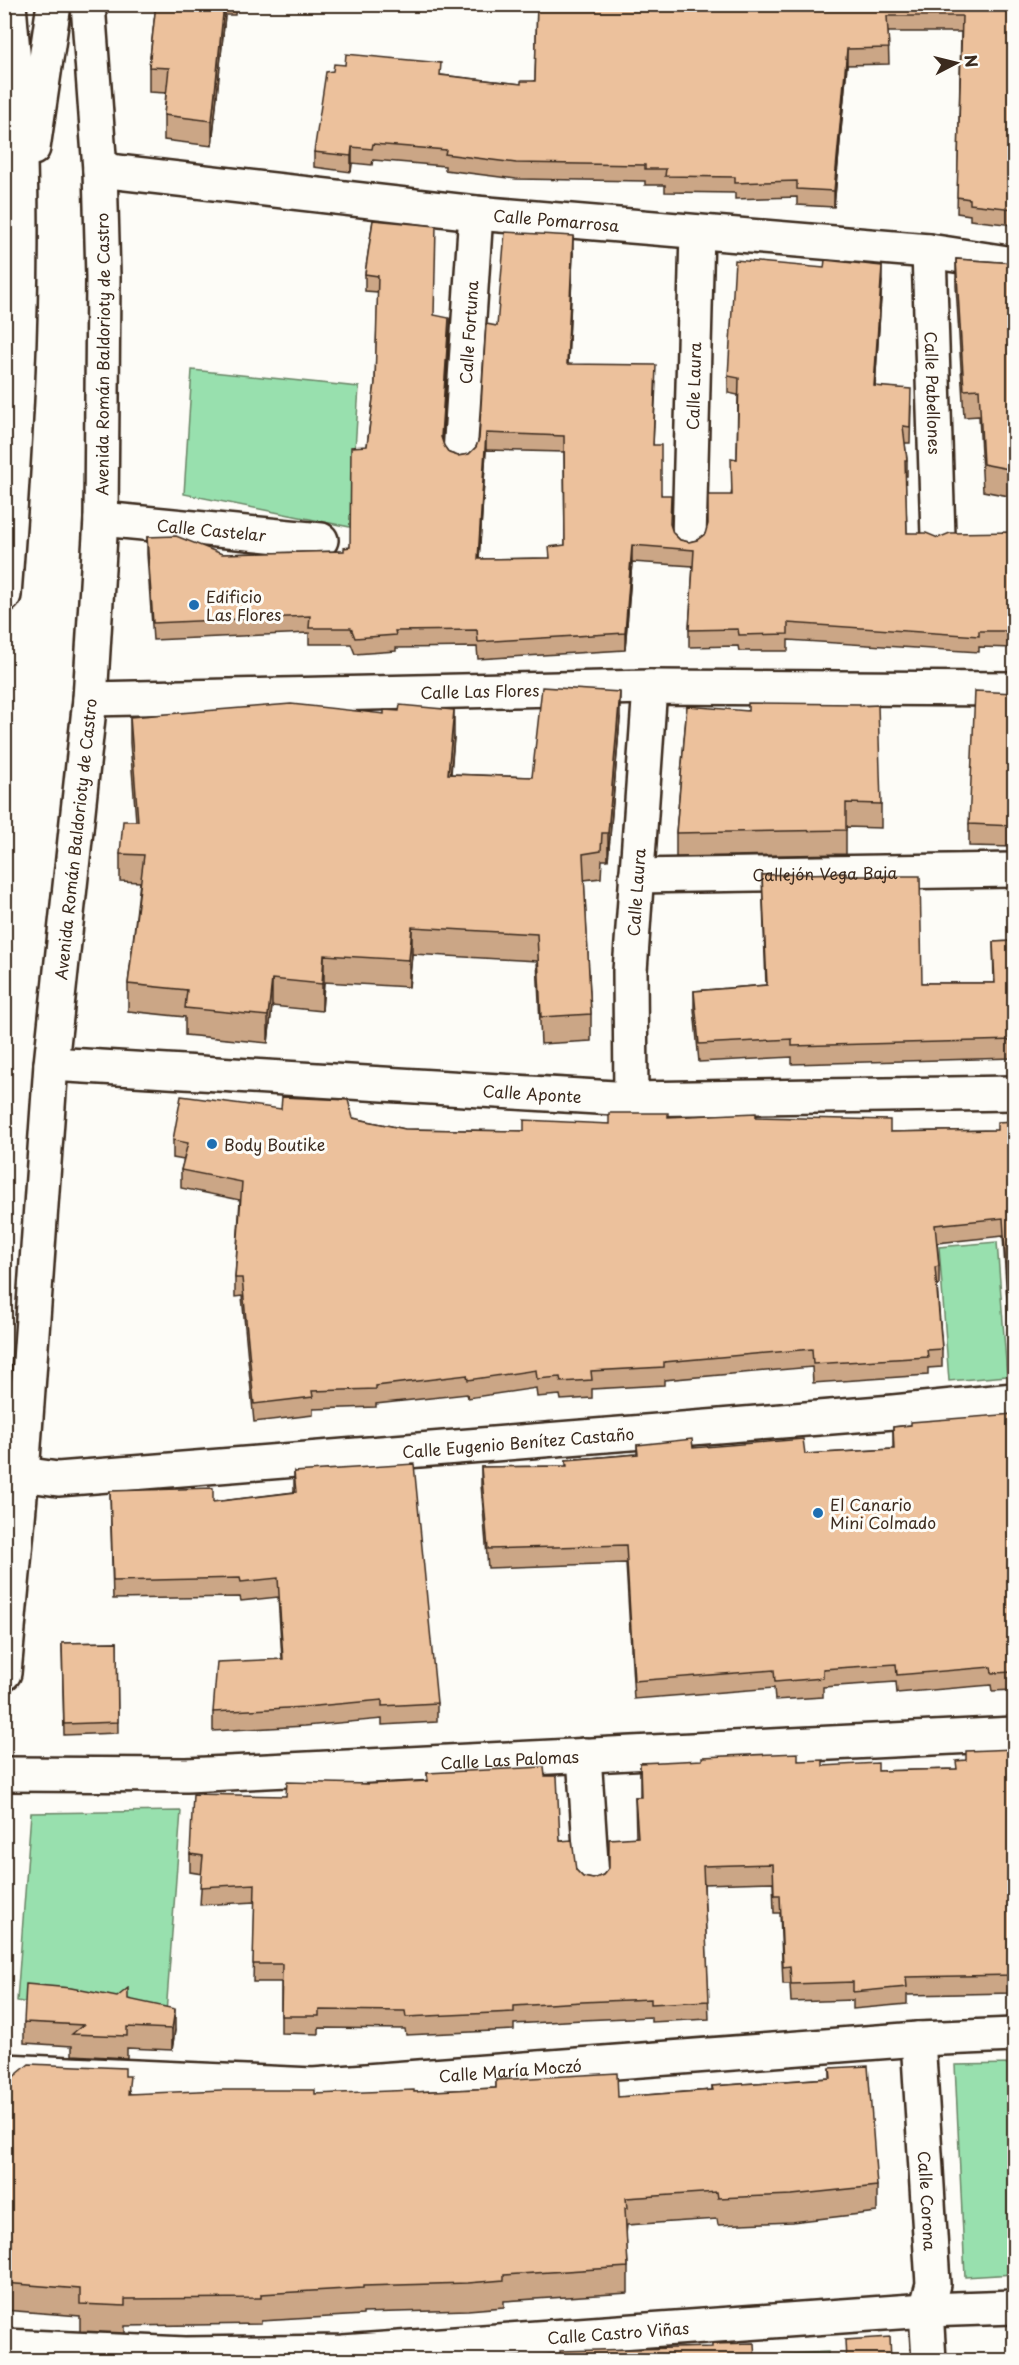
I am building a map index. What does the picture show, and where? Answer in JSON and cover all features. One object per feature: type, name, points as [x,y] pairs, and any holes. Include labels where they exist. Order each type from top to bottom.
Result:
[{"type":"main road","points":[[4,595],[17,414],[20,236],[20,157],[9,4]]},
{"type":"main road","points":[[20,236],[54,4]]},
{"type":"main road","name":"Avenida Román Baldorioty de Castro","points":[[4,1673],[22,1474],[51,1064],[90,699],[101,519],[103,278],[100,170],[88,4]]},
{"type":"main road","name":"Calle Pomarrosa","points":[[100,170],[476,213],[929,251],[1014,264]]},
{"type":"main road","name":"Calle Fortuna","points":[[460,454],[476,213]]},
{"type":"main road","name":"Calle Laura","points":[[689,540],[697,232]]},
{"type":"main road","name":"Calle Pabellones","points":[[929,251],[938,536]]},
{"type":"main road","name":"Calle Castelar","points":[[101,519],[321,540]]},
{"type":"main road","name":"Calle Laura","points":[[631,1099],[630,971],[650,687]]},
{"type":"main road","name":"Calle Las Flores","points":[[90,699],[650,687],[1014,689]]},
{"type":"main road","name":"Callejón Vega Baja","points":[[636,876],[1014,870]]},
{"type":"main road","name":"Calle Aponte","points":[[51,1064],[631,1099],[1014,1093]]},
{"type":"main road","name":"Calle Eugenio Benítez Castaño","points":[[22,1474],[58,1479],[893,1412],[1014,1400]]},
{"type":"main road","name":"Calle Las Palomas","points":[[4,1774],[187,1775],[1014,1734]]},
{"type":"main road","points":[[584,1755],[592,1878]]},
{"type":"main road","name":"Calle María Moczó","points":[[4,2071],[313,2085],[918,2039],[1014,2035]]},
{"type":"main road","name":"Calle Corona","points":[[918,2039],[933,2284],[926,2310],[929,2361]]},
{"type":"main road","name":"Calle Castro Viñas","points":[[4,2346],[185,2354],[343,2352],[926,2310],[1014,2307]]},
{"type":"green space","points":[[192,370],[359,387],[350,527],[184,494]]},
{"type":"green space","points":[[997,1242],[1007,1376],[949,1381],[939,1247]]},
{"type":"green space","points":[[181,1811],[165,2027],[17,2001],[31,1813]]},
{"type":"green space","points":[[1014,2064],[1014,2274],[965,2277],[955,2065]]},
{"type":"green space","points":[[828,2352],[828,2360],[773,2360],[773,2355]]},
{"type":"building","points":[[156,4],[224,4],[212,121],[164,115],[169,68],[149,67]]},
{"type":"building","points":[[537,4],[1014,4],[1014,209],[970,204],[970,199],[957,197],[962,16],[887,16],[889,48],[847,49],[834,191],[797,189],[797,181],[735,183],[735,177],[665,176],[666,169],[645,169],[645,165],[516,163],[445,154],[446,150],[373,144],[372,149],[352,147],[351,156],[314,152],[326,72],[333,71],[334,64],[345,65],[346,54],[441,63],[440,75],[521,84],[521,81],[535,81]]},
{"type":"building","points":[[373,220],[436,226],[434,315],[449,318],[441,437],[449,453],[458,456],[469,454],[476,447],[479,439],[486,324],[497,326],[505,232],[573,236],[567,364],[656,365],[653,445],[661,445],[661,495],[671,495],[670,524],[673,533],[680,540],[689,542],[705,534],[708,524],[708,495],[732,495],[731,458],[737,459],[739,378],[728,376],[735,260],[824,268],[825,260],[882,266],[874,386],[911,389],[910,427],[903,426],[907,460],[905,460],[907,533],[926,533],[938,538],[950,533],[1014,532],[1014,631],[979,631],[979,636],[788,623],[788,634],[739,635],[738,629],[689,630],[694,550],[632,545],[625,633],[478,642],[477,630],[395,631],[396,635],[355,638],[351,628],[309,628],[310,616],[153,623],[147,537],[176,536],[222,554],[344,551],[344,548],[350,547],[351,447],[367,446],[375,383],[378,276],[365,274]],"holes":[[[486,433],[564,436],[565,545],[549,547],[550,558],[478,559]]]},
{"type":"building","points":[[956,259],[1014,263],[1014,470],[983,464],[979,389],[964,390]]},
{"type":"building","points":[[542,687],[620,692],[608,833],[602,833],[601,851],[583,854],[591,1014],[541,1017],[537,934],[412,927],[409,960],[324,955],[322,984],[272,979],[268,1016],[185,1008],[187,990],[128,984],[144,855],[120,854],[123,821],[138,821],[130,717],[291,704],[384,714],[384,710],[399,711],[400,705],[454,710],[448,774],[532,777]]},
{"type":"building","points":[[975,691],[1014,693],[1014,826],[969,824]]},
{"type":"building","points":[[748,703],[878,705],[881,804],[846,803],[846,830],[676,833],[687,706],[748,711]]},
{"type":"building","points":[[846,873],[846,876],[920,876],[922,983],[995,983],[993,942],[1014,941],[1014,1040],[792,1046],[792,1039],[699,1044],[694,991],[767,985],[762,875]]},
{"type":"building","points":[[181,1096],[281,1109],[282,1097],[348,1100],[353,1118],[405,1129],[524,1131],[524,1120],[609,1124],[609,1113],[668,1113],[668,1117],[756,1113],[756,1117],[890,1120],[890,1132],[997,1130],[997,1122],[1014,1121],[1014,1364],[1012,1363],[1003,1218],[935,1225],[939,1266],[935,1267],[942,1349],[927,1350],[928,1357],[813,1364],[812,1349],[664,1362],[664,1367],[591,1371],[592,1380],[561,1382],[560,1377],[537,1379],[536,1370],[468,1380],[467,1375],[376,1386],[376,1389],[312,1391],[313,1397],[254,1404],[242,1278],[235,1278],[242,1182],[181,1170],[188,1143],[173,1140]]},
{"type":"building","points":[[1014,1414],[1014,1672],[992,1673],[991,1667],[897,1675],[896,1664],[823,1669],[823,1678],[775,1682],[774,1670],[634,1681],[626,1545],[488,1549],[481,1467],[567,1466],[566,1460],[638,1454],[637,1445],[692,1439],[693,1448],[803,1439],[805,1454],[894,1449],[893,1427],[911,1425],[911,1422]]},
{"type":"building","points":[[414,1464],[437,1703],[382,1706],[382,1700],[213,1712],[217,1662],[283,1659],[278,1578],[241,1582],[240,1578],[113,1581],[110,1491],[213,1488],[213,1502],[296,1492],[294,1472]]},
{"type":"building","points":[[117,1642],[118,1722],[64,1724],[62,1643]]},
{"type":"building","points":[[1014,1749],[1014,1975],[906,1977],[907,1987],[853,1992],[853,1982],[791,1984],[790,1966],[783,1967],[780,1895],[774,1895],[773,1864],[703,1866],[709,2001],[651,2004],[651,1999],[582,2002],[514,2006],[514,2012],[406,2017],[405,2011],[319,2010],[319,2016],[281,2016],[282,1964],[253,1964],[255,1884],[200,1887],[203,1856],[190,1854],[193,1794],[286,1796],[287,1782],[368,1784],[428,1781],[427,1773],[544,1767],[545,1776],[557,1776],[560,1841],[572,1840],[576,1870],[583,1877],[593,1879],[603,1875],[609,1868],[609,1839],[638,1837],[635,1797],[641,1797],[640,1763],[702,1760],[702,1757],[798,1753],[798,1761],[823,1760],[823,1766],[878,1763],[878,1771],[957,1769],[956,1761],[966,1760],[966,1751]]},
{"type":"building","points":[[26,1984],[71,1988],[117,1997],[128,1988],[128,1999],[175,2009],[172,2029],[127,2027],[127,2036],[72,2034],[83,2025],[24,2022]]},
{"type":"building","points":[[29,2064],[125,2068],[125,2076],[130,2076],[128,2094],[222,2090],[315,2090],[315,2094],[414,2090],[414,2092],[496,2088],[496,2080],[617,2073],[618,2097],[713,2090],[712,2086],[831,2078],[830,2068],[868,2066],[877,2186],[792,2195],[718,2198],[717,2192],[626,2198],[628,2267],[504,2275],[504,2280],[468,2283],[363,2286],[363,2288],[261,2294],[261,2298],[125,2299],[125,2306],[80,2304],[80,2289],[4,2283],[4,2195],[7,2153],[4,2153],[5,2084]]},
{"type":"building","points":[[890,2337],[891,2361],[846,2361],[845,2340]]},
{"type":"building","points":[[754,2343],[755,2361],[560,2361],[560,2351],[712,2347],[712,2344]]},
{"type":"building","points":[[79,2357],[123,2359],[123,2361],[79,2361]]},
{"type":"place","name":"Edificio Las Flores","points":[[194,605]]},
{"type":"place","name":"Body Boutike","points":[[212,1144]]},
{"type":"place","name":"El Canario Mini Colmado","points":[[818,1513]]}]
